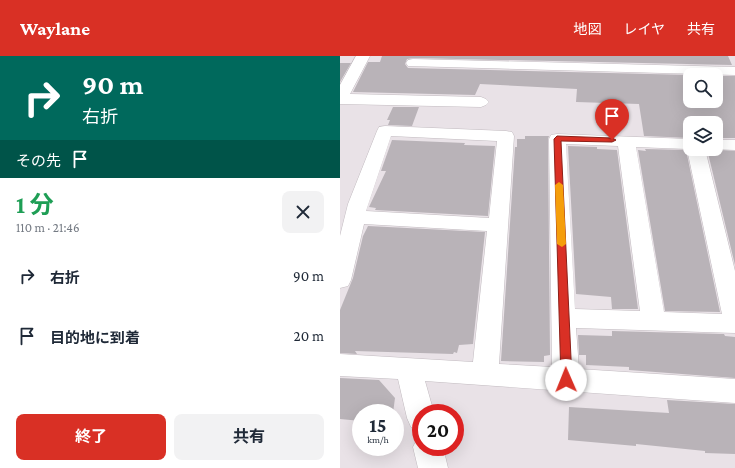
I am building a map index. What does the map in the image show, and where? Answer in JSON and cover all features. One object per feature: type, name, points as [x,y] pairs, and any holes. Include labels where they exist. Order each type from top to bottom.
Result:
[{"type":"street","points":[[363,56],[340,99],[429,117],[506,136],[485,374]]},
{"type":"street","points":[[413,63],[735,71]]},
{"type":"street","points":[[340,280],[355,217],[385,131],[481,102]]},
{"type":"street","points":[[566,380],[565,318],[557,139],[683,144]]},
{"type":"street","points":[[626,141],[653,320]]},
{"type":"street","points":[[723,145],[735,145]]},
{"type":"street","points":[[698,156],[735,320]]},
{"type":"street","points":[[355,217],[498,225]]},
{"type":"street","points":[[565,318],[735,324]]},
{"type":"street","points":[[340,365],[735,392]]},
{"type":"street","points":[[409,369],[418,404]]},
{"type":"street","points":[[430,456],[433,468]]},
{"type":"building","points":[[382,56],[728,56],[732,65],[413,58],[407,59],[405,64],[408,68],[683,75],[683,108],[723,108],[723,76],[735,76],[735,138],[723,138],[723,116],[683,116],[683,138],[644,136],[639,104],[576,102],[577,89],[480,84],[475,95],[353,92],[368,62],[380,62]]},
{"type":"building","points":[[340,63],[351,63],[340,82]]},
{"type":"building","points":[[393,107],[419,107],[412,126],[388,125],[390,120],[387,120]]},
{"type":"building","points":[[525,136],[549,136],[550,355],[544,356],[544,362],[501,361],[515,147],[517,147],[517,139],[525,139]]},
{"type":"building","points":[[392,140],[465,143],[464,145],[495,146],[488,216],[375,210],[376,208],[369,207],[386,171],[381,171]]},
{"type":"building","points":[[568,146],[597,147],[597,149],[617,150],[638,309],[612,309],[611,297],[576,294]]},
{"type":"building","points":[[645,149],[683,150],[683,156],[687,156],[720,312],[665,311],[638,150],[646,151]]},
{"type":"building","points":[[723,150],[735,151],[735,265],[709,156],[723,156]]},
{"type":"building","points":[[368,226],[485,232],[473,344],[459,345],[457,353],[454,352],[453,354],[355,351],[357,354],[340,353],[340,310],[353,278],[363,236]]},
{"type":"building","points":[[612,331],[724,334],[725,336],[735,337],[735,378],[629,370],[629,367],[586,365],[586,355],[579,355],[578,335],[612,336]]},
{"type":"building","points":[[340,378],[379,380],[395,398],[394,404],[352,404],[352,420],[340,419]]},
{"type":"building","points":[[667,400],[735,404],[735,454],[705,453],[705,451],[636,444],[636,446],[568,440],[569,407],[669,413]]},
{"type":"slow traffic","points":[[559,185],[562,244]]},
{"type":"route","points":[[566,380],[565,318],[557,139],[612,140]]}]
